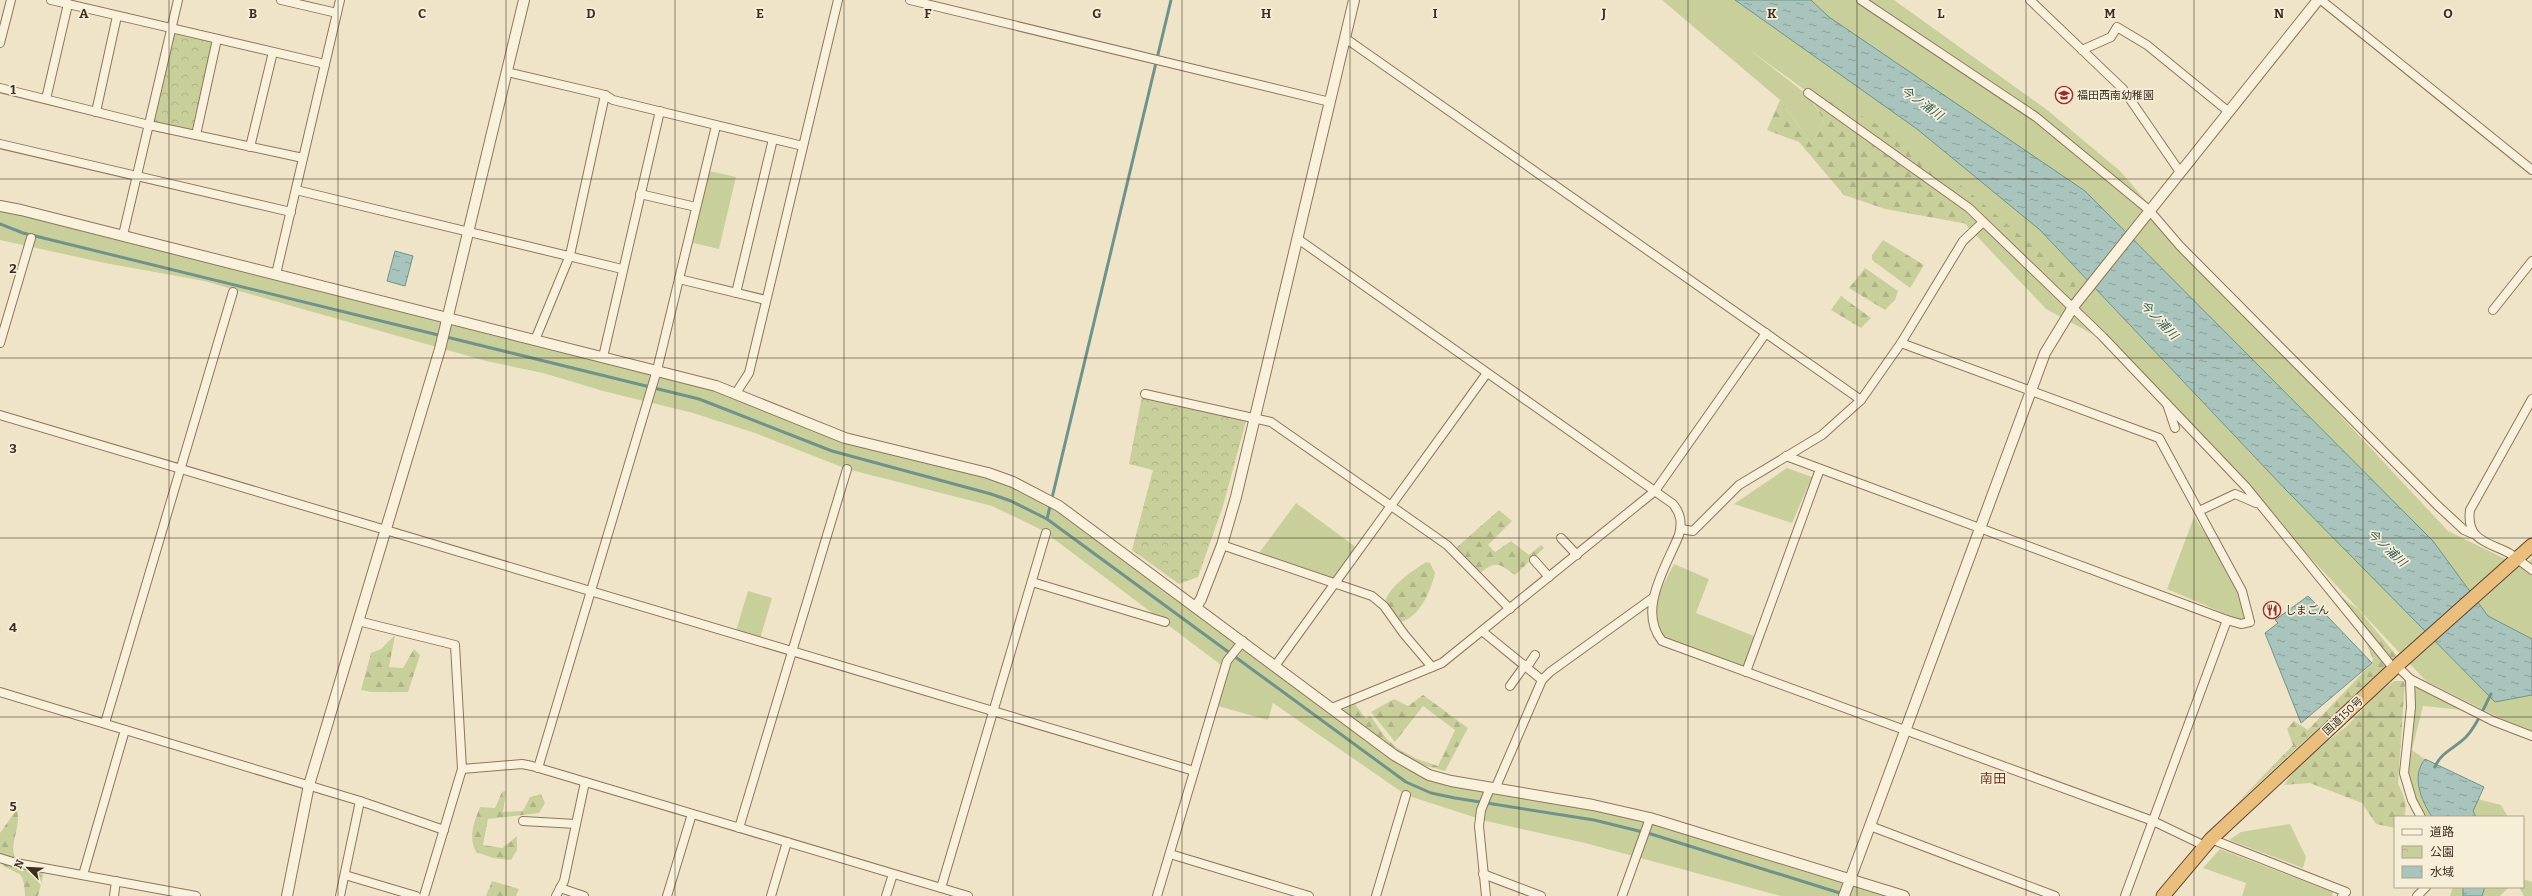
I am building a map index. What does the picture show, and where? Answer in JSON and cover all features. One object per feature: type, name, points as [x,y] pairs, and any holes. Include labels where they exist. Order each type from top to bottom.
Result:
[{"type":"highway","name":"国道150号","points":[[2163,896],[2208,842],[2398,666],[2532,545]]},
{"type":"street","points":[[0,43],[11,0]]},
{"type":"street","points":[[51,0],[325,64]]},
{"type":"street","points":[[123,235],[178,0]]},
{"type":"street","points":[[281,0],[337,13]]},
{"type":"street","points":[[276,274],[340,0]]},
{"type":"street","points":[[287,896],[309,785],[440,349],[524,0]]},
{"type":"street","points":[[736,393],[749,373],[838,0]]},
{"type":"street","points":[[910,0],[1330,102]]},
{"type":"street","points":[[1196,607],[1201,599],[1222,545],[1255,418],[1354,0]]},
{"type":"street","points":[[1861,0],[2036,117],[2148,211],[2180,246],[2437,506],[2464,530],[2473,534],[2512,563],[2532,570]]},
{"type":"street","points":[[2030,0],[2123,88],[2180,172]]},
{"type":"street","points":[[1844,896],[2029,391],[2045,353],[2072,308],[2148,211],[2319,0],[2532,170]]},
{"type":"street","points":[[46,99],[68,4]]},
{"type":"street","points":[[96,112],[118,16]]},
{"type":"street","points":[[2082,50],[2111,37],[2117,27],[2147,45],[2228,112]]},
{"type":"street","points":[[1345,38],[1861,400]]},
{"type":"street","points":[[196,135],[217,39]]},
{"type":"street","points":[[250,147],[273,52]]},
{"type":"street","points":[[507,72],[605,95],[613,100],[716,126],[803,146]]},
{"type":"street","points":[[0,88],[148,125],[303,158]]},
{"type":"street","points":[[1808,94],[1969,208],[2103,337],[2166,401],[2262,506],[2410,680],[2493,721],[2532,736]]},
{"type":"street","points":[[535,340],[570,256],[605,95]]},
{"type":"street","points":[[603,357],[622,269],[660,111]]},
{"type":"street","points":[[538,768],[592,592],[656,373],[716,126]]},
{"type":"street","points":[[736,293],[773,139]]},
{"type":"street","points":[[0,144],[291,212]]},
{"type":"street","points":[[296,190],[468,230],[622,269]]},
{"type":"street","points":[[640,194],[696,207]]},
{"type":"street","points":[[0,206],[123,235],[447,319],[603,357],[656,373],[736,393],[845,438],[988,473],[1039,495],[1058,506],[1196,607],[1241,644],[1275,666],[1414,767],[1434,776],[1493,788],[1593,805],[1904,896]]},
{"type":"street","points":[[1681,529],[1693,532],[1739,485],[1822,435],[1861,400],[1900,343],[1963,241],[1983,222]]},
{"type":"street","points":[[0,343],[31,238]]},
{"type":"street","points":[[1298,239],[1673,504],[1679,511],[1681,529],[1654,597],[1651,610],[1652,623],[1662,641],[2346,892],[2342,896]]},
{"type":"street","points":[[2493,310],[2532,261]]},
{"type":"street","points":[[679,279],[766,300]]},
{"type":"street","points":[[105,724],[233,292]]},
{"type":"street","points":[[1332,708],[1442,663],[1656,491],[1766,334]]},
{"type":"street","points":[[1786,456],[2228,620],[2241,624],[2250,622],[2242,591],[2159,438],[1900,343]]},
{"type":"street","points":[[1275,666],[1487,373]]},
{"type":"street","points":[[1145,394],[1271,422],[1447,545],[1510,609]]},
{"type":"street","points":[[2473,534],[2468,522],[2470,510],[2532,399]]},
{"type":"street","points":[[2166,401],[2175,428]]},
{"type":"street","points":[[0,415],[1194,771]]},
{"type":"street","points":[[739,828],[846,469]]},
{"type":"street","points":[[1746,672],[1820,469]]},
{"type":"street","points":[[2199,511],[2235,494],[2262,506]]},
{"type":"street","points":[[941,888],[1046,533]]},
{"type":"street","points":[[1561,538],[1577,555]]},
{"type":"street","points":[[1222,545],[1334,584],[1361,591],[1384,606],[1432,667]]},
{"type":"street","points":[[1534,560],[1549,577]]},
{"type":"street","points":[[1032,582],[1165,622]]},
{"type":"street","points":[[1486,896],[1478,826],[1481,810],[1493,788],[1542,680],[1550,672],[1654,597]]},
{"type":"street","points":[[2125,896],[2228,620]]},
{"type":"street","points":[[358,621],[455,645],[462,769],[424,896]]},
{"type":"street","points":[[1482,631],[1542,680]]},
{"type":"street","points":[[1157,896],[1227,661],[1241,644]]},
{"type":"street","points":[[1510,686],[1535,655]]},
{"type":"street","points":[[2410,680],[2411,707],[2404,773],[2412,800],[2420,816]]},
{"type":"street","points":[[0,692],[309,785],[444,830]]},
{"type":"street","points":[[83,875],[125,730]]},
{"type":"street","points":[[462,769],[522,764],[538,768],[968,896]]},
{"type":"street","points":[[584,896],[558,892],[564,881],[585,782]]},
{"type":"street","points":[[1376,896],[1406,795]]},
{"type":"street","points":[[340,896],[360,801]]},
{"type":"street","points":[[667,896],[692,814]]},
{"type":"street","points":[[524,821],[576,824]]},
{"type":"street","points":[[1622,896],[1649,821]]},
{"type":"street","points":[[1870,826],[2056,896]]},
{"type":"street","points":[[771,896],[787,842]]},
{"type":"street","points":[[1170,854],[1309,896]]},
{"type":"street","points":[[0,858],[16,863],[196,896]]},
{"type":"street","points":[[886,896],[893,874]]},
{"type":"street","points":[[1483,874],[1541,896]]},
{"type":"street","points":[[345,875],[416,896]]},
{"type":"street","points":[[114,896],[116,881]]},
{"type":"street","points":[[2417,896],[2425,888]]},
{"type":"green space","points":[[1662,0],[1894,0],[2046,109],[2120,171],[2236,304],[2448,531],[2530,571],[2526,566],[2532,558],[2532,734],[2426,681],[2109,343],[2046,309],[1912,168],[1747,48],[1809,96],[1824,121],[1812,144],[1780,100]]},
{"type":"green space","points":[[171,28],[214,38],[191,134],[149,125]]},
{"type":"green space","points":[[1808,93],[1853,111],[1899,137],[1968,191],[2077,284],[2067,295],[2060,298],[1955,198],[1862,118],[1973,225],[1885,209],[1844,195],[1799,142],[1767,130],[1780,100],[1812,144],[1824,121]]},
{"type":"green space","points":[[709,171],[736,177],[719,249],[693,243]]},
{"type":"green space","points":[[0,208],[733,392],[843,442],[1021,486],[1107,541],[1433,776],[1622,815],[1780,858],[1904,896],[1781,896],[1585,843],[1486,821],[1406,795],[1273,703],[1268,720],[1214,705],[1225,668],[1042,530],[992,506],[847,469],[755,433],[693,413],[603,391],[543,373],[486,361],[204,281],[105,263],[0,240]]},
{"type":"green space","points":[[1883,240],[1924,265],[1910,288],[1872,260],[1872,255]]},
{"type":"green space","points":[[1865,268],[1898,291],[1895,300],[1885,310],[1849,288]]},
{"type":"green space","points":[[1841,296],[1871,318],[1861,328],[1831,310]]},
{"type":"green space","points":[[1142,396],[1246,421],[1223,506],[1198,577],[1179,584],[1132,550],[1153,470],[1129,464]]},
{"type":"green space","points":[[1787,468],[1812,477],[1792,523],[1734,504]]},
{"type":"green space","points":[[1296,503],[1357,548],[1334,584],[1259,553]]},
{"type":"green space","points":[[1499,510],[1512,521],[1488,545],[1495,552],[1511,541],[1529,555],[1541,545],[1544,548],[1515,575],[1498,565],[1490,566],[1480,573],[1456,548]]},
{"type":"green space","points":[[2194,517],[2236,579],[2247,623],[2167,589]]},
{"type":"green space","points":[[1426,562],[1430,563],[1435,573],[1431,587],[1424,602],[1414,615],[1401,622],[1391,616],[1384,606],[1386,599],[1400,581]]},
{"type":"green space","points":[[1674,564],[1709,579],[1696,613],[1754,636],[1742,670],[1662,641],[1651,617],[1656,599]]},
{"type":"green space","points":[[2329,588],[2358,609],[2397,656],[2235,805],[2293,745],[2287,729],[2294,721],[2308,730],[2372,663],[2373,659],[2358,624]]},
{"type":"green space","points":[[748,591],[772,598],[759,642],[735,634]]},
{"type":"green space","points":[[395,635],[389,667],[403,668],[414,649],[420,655],[408,692],[371,692],[361,690],[371,653],[381,649]]},
{"type":"green space","points":[[2394,681],[2405,681],[2398,784],[2404,796],[2406,808],[2404,816],[2394,816],[2394,828],[2376,824],[2362,803],[2310,783],[2284,785],[2302,761],[2347,726],[2377,694]]},
{"type":"green space","points":[[2418,686],[2473,711],[2423,706],[2412,750],[2481,800],[2501,805],[2507,816],[2424,816],[2414,797],[2407,770],[2414,690]]},
{"type":"green space","points":[[1423,695],[1468,728],[1445,771],[1419,764],[1395,753],[1343,710],[1355,704],[1366,719],[1370,716],[1387,739],[1395,746],[1412,757],[1438,766],[1455,730],[1423,706],[1395,742],[1371,712],[1394,699],[1408,706]]},
{"type":"green space","points":[[506,791],[503,812],[523,811],[530,797],[541,794],[545,803],[539,813],[488,819],[483,845],[502,848],[517,836],[517,850],[511,860],[493,858],[476,852],[472,841],[474,824],[480,807],[495,808],[502,792]]},
{"type":"green space","points":[[17,809],[18,822],[13,849],[14,856],[33,866],[46,864],[38,896],[25,896],[23,881],[19,874],[0,863],[0,833]]},
{"type":"green space","points":[[2290,824],[2306,857],[2303,868],[2229,840],[2241,832]]},
{"type":"green space","points":[[2220,849],[2333,892],[2332,896],[2242,896],[2246,883],[2203,868]]},
{"type":"green space","points":[[2524,879],[2532,882],[2532,896],[2524,896],[2520,888],[2524,888]]},
{"type":"green space","points":[[492,881],[519,889],[516,896],[486,896]]},
{"type":"green space","points":[[2453,888],[2508,888],[2500,896],[2450,896]]},
{"type":"water","name":"今ノ浦川","points":[[1735,0],[1811,0],[1829,17],[2085,191],[2433,541],[2488,616],[2532,639],[2532,695],[2495,702],[2287,491],[2040,230],[1917,129]]},
{"type":"water","points":[[395,251],[413,256],[405,286],[387,281]]},
{"type":"water","points":[[2308,596],[2372,663],[2301,723],[2265,633],[2278,623],[2275,620]]},
{"type":"water","points":[[2425,759],[2484,787],[2473,811],[2476,816],[2431,816],[2424,803],[2419,788],[2418,780],[2421,766]]},
{"type":"water","points":[[2463,888],[2485,888],[2482,896],[2463,896]]},
{"type":"waterway","points":[[1047,519],[1171,0]]},
{"type":"waterway","points":[[0,224],[23,233],[699,399],[832,451],[991,494],[1011,501],[1047,519],[1406,782],[1431,793],[1594,820],[1651,834],[1843,894]]},
{"type":"waterway","points":[[2435,767],[2440,758],[2462,741],[2470,732],[2477,722],[2491,694]]},
{"type":"place","name":"福田西南幼稚園","points":[[2064,95]]},
{"type":"place","name":"しまごん","points":[[2272,610]]},
{"type":"district","name":"南田","points":[[1993,778]]}]
